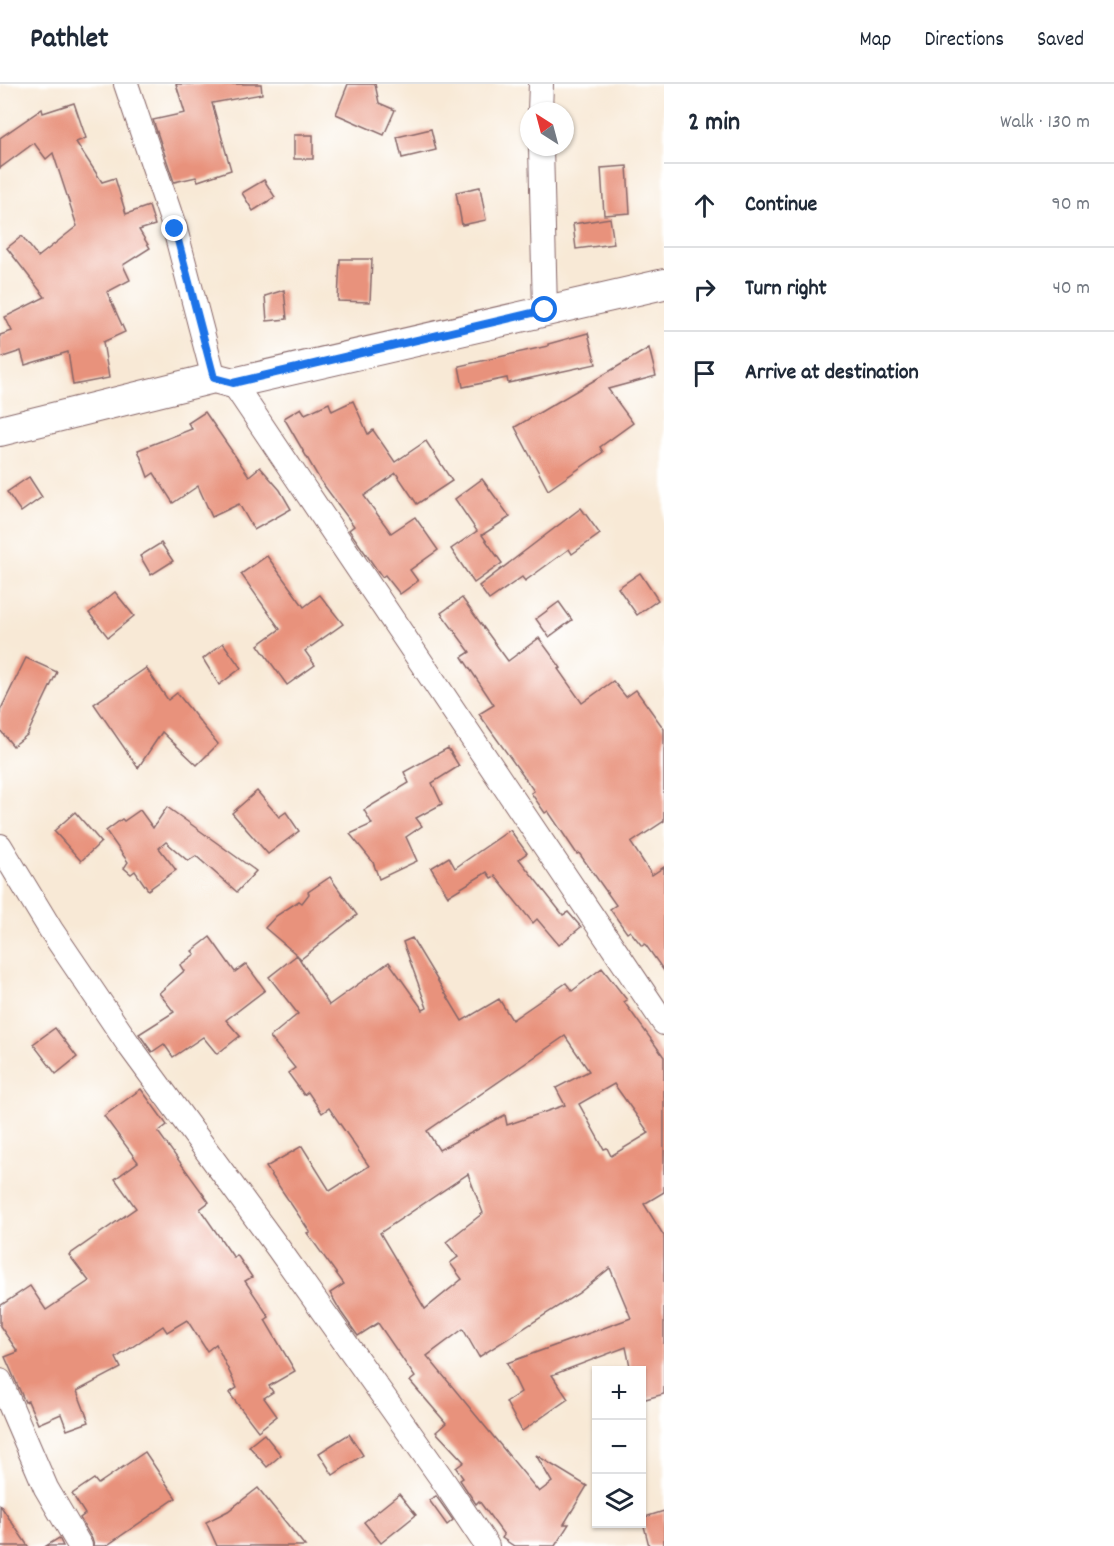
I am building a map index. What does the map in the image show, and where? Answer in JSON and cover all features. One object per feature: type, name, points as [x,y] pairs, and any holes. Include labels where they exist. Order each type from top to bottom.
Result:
[{"type":"street","points":[[126,84],[224,381],[664,1023]]},
{"type":"street","points":[[540,102],[541,84]]},
{"type":"street","points":[[541,156],[545,310]]},
{"type":"street","points":[[0,430],[664,284]]},
{"type":"street","points":[[0,846],[51,930],[129,1045],[278,1248],[487,1546]]},
{"type":"street","points":[[0,1381],[46,1488],[80,1546]]},
{"type":"building","points":[[176,84],[261,84],[262,94],[212,103],[231,170],[198,181],[196,177],[174,182],[153,120],[185,113]]},
{"type":"building","points":[[348,84],[375,84],[379,103],[395,110],[384,135],[336,114]]},
{"type":"building","points":[[74,103],[86,138],[76,142],[102,182],[115,178],[126,214],[149,206],[155,225],[139,230],[150,248],[123,265],[130,280],[107,292],[125,332],[103,342],[109,378],[73,385],[68,352],[25,365],[21,351],[0,358],[0,335],[12,331],[5,317],[45,297],[7,248],[22,236],[38,257],[77,226],[53,153],[46,159],[34,143],[0,168],[0,138],[42,109],[43,113]]},
{"type":"building","points":[[431,129],[436,150],[402,158],[397,137]]},
{"type":"building","points":[[294,135],[313,135],[313,159],[294,159]]},
{"type":"building","points":[[627,166],[630,213],[604,215],[601,168]]},
{"type":"building","points":[[264,180],[275,197],[253,211],[242,193]]},
{"type":"building","points":[[480,187],[486,220],[462,225],[456,192]]},
{"type":"building","points":[[610,218],[614,244],[576,249],[573,224]]},
{"type":"building","points":[[340,259],[372,259],[370,302],[338,301]]},
{"type":"building","points":[[284,290],[287,319],[267,321],[265,296]]},
{"type":"building","points":[[588,333],[596,364],[508,383],[507,378],[463,387],[459,366],[548,346],[548,344]]},
{"type":"building","points":[[649,348],[656,376],[608,389],[633,423],[600,447],[603,452],[548,490],[515,427]]},
{"type":"building","points":[[353,401],[368,434],[373,430],[395,462],[426,441],[452,481],[417,504],[396,473],[364,496],[391,533],[415,517],[438,550],[410,570],[418,581],[400,594],[385,575],[382,577],[349,530],[354,526],[320,480],[284,418],[301,408],[305,414],[329,403],[332,411]]},
{"type":"building","points":[[205,412],[249,476],[260,467],[280,490],[291,509],[254,530],[239,504],[212,517],[198,486],[173,503],[154,473],[148,477],[138,450],[192,429],[188,423]]},
{"type":"building","points":[[29,477],[42,497],[21,512],[7,492]]},
{"type":"building","points":[[482,479],[510,517],[482,535],[502,563],[474,583],[451,549],[477,531],[455,499]]},
{"type":"building","points":[[581,508],[600,534],[572,554],[569,549],[525,581],[522,577],[489,600],[479,586]]},
{"type":"building","points":[[161,543],[173,561],[151,575],[140,556]]},
{"type":"building","points":[[267,556],[304,607],[320,595],[343,624],[305,651],[315,665],[287,685],[258,645],[280,629],[241,574]]},
{"type":"building","points":[[640,573],[658,600],[637,615],[618,588]]},
{"type":"building","points":[[115,592],[134,616],[108,637],[89,613]]},
{"type":"building","points":[[462,598],[508,661],[539,638],[582,703],[613,681],[626,697],[636,690],[664,729],[664,821],[631,843],[652,875],[664,867],[664,971],[645,944],[642,946],[630,931],[627,933],[610,909],[616,905],[548,811],[545,813],[531,793],[534,791],[479,714],[494,705],[462,657],[470,652],[441,613]]},
{"type":"building","points":[[559,602],[572,620],[549,637],[536,619]]},
{"type":"building","points":[[223,643],[241,668],[219,685],[203,659]]},
{"type":"building","points":[[26,658],[57,672],[27,735],[13,746],[0,730],[0,711]]},
{"type":"building","points":[[146,668],[168,700],[177,693],[218,744],[197,765],[162,732],[138,768],[94,704]]},
{"type":"building","points":[[448,748],[459,766],[432,783],[442,804],[416,818],[422,826],[406,837],[417,861],[379,879],[373,862],[350,834],[372,824],[364,810],[409,783],[404,772]]},
{"type":"building","points":[[257,791],[279,817],[286,812],[299,831],[268,854],[232,813]]},
{"type":"building","points":[[167,807],[256,871],[237,892],[196,856],[188,861],[166,842],[159,848],[176,870],[148,890],[135,871],[131,874],[124,868],[128,862],[106,831],[122,819],[124,821],[140,810],[153,828]]},
{"type":"building","points":[[75,812],[101,842],[81,861],[54,831]]},
{"type":"building","points":[[510,830],[527,853],[519,859],[563,915],[568,912],[581,927],[559,945],[537,919],[533,923],[495,876],[491,878],[487,872],[448,896],[431,868],[449,857],[455,868]]},
{"type":"building","points":[[330,877],[357,915],[301,959],[265,928],[276,916],[299,901],[302,903],[309,894],[308,892]]},
{"type":"building","points":[[210,937],[235,972],[246,964],[265,990],[226,1020],[240,1036],[217,1054],[203,1037],[173,1057],[164,1044],[152,1052],[139,1034],[174,1012],[159,993],[184,971],[180,965],[195,954],[192,951]]},
{"type":"building","points":[[412,938],[462,1021],[499,999],[512,1020],[566,983],[572,991],[602,968],[627,1000],[624,1002],[664,1057],[664,1192],[644,1204],[664,1236],[664,1394],[646,1399],[646,1366],[630,1366],[626,1347],[552,1375],[568,1399],[522,1431],[506,1402],[521,1392],[507,1363],[631,1318],[610,1268],[579,1293],[479,1357],[463,1329],[427,1356],[539,1492],[552,1482],[536,1455],[587,1486],[564,1524],[569,1524],[555,1546],[514,1546],[502,1538],[504,1535],[479,1501],[476,1504],[460,1480],[463,1478],[456,1468],[464,1462],[436,1432],[446,1423],[410,1381],[415,1377],[378,1323],[358,1336],[341,1312],[330,1293],[344,1284],[307,1233],[310,1232],[266,1167],[302,1146],[330,1191],[369,1166],[329,1108],[322,1113],[308,1092],[304,1095],[288,1073],[295,1068],[270,1037],[298,1014],[269,977],[297,955],[329,1005],[389,962],[423,1010],[427,1008],[403,942]],"holes":[[[565,1036],[589,1071],[556,1088],[565,1105],[507,1125],[505,1115],[439,1150],[427,1131]],[[614,1084],[649,1133],[611,1156],[607,1148],[604,1149],[579,1104]],[[468,1174],[483,1213],[446,1242],[458,1257],[450,1263],[462,1279],[425,1309],[380,1233]]]},
{"type":"building","points":[[55,1028],[77,1057],[56,1074],[33,1044]]},
{"type":"building","points":[[141,1089],[167,1125],[158,1132],[209,1202],[200,1209],[234,1258],[237,1255],[252,1277],[245,1281],[269,1317],[265,1320],[295,1371],[269,1386],[273,1392],[264,1398],[277,1416],[258,1431],[229,1393],[237,1388],[216,1344],[207,1351],[187,1320],[167,1332],[163,1326],[116,1358],[121,1368],[77,1391],[89,1422],[67,1430],[61,1414],[38,1424],[28,1401],[25,1402],[5,1357],[18,1352],[0,1326],[0,1306],[30,1286],[46,1310],[89,1281],[69,1255],[136,1208],[115,1179],[138,1162],[104,1116]]},
{"type":"building","points":[[264,1434],[281,1455],[267,1467],[249,1446]]},
{"type":"building","points":[[349,1434],[363,1455],[333,1475],[319,1453]]},
{"type":"building","points":[[145,1452],[176,1498],[106,1546],[94,1546],[80,1518],[85,1514],[72,1494],[94,1479],[98,1484]]},
{"type":"building","points":[[258,1488],[305,1546],[217,1546],[206,1522],[228,1511]]},
{"type":"building","points":[[399,1494],[416,1515],[381,1543],[364,1522]]},
{"type":"building","points":[[436,1496],[453,1520],[447,1525],[429,1500]]},
{"type":"building","points":[[0,1505],[28,1546],[0,1546]]},
{"type":"building","points":[[664,1511],[664,1546],[649,1546],[644,1528],[646,1517]]},
{"type":"building","points":[[59,1538],[63,1546],[46,1546]]},
{"type":"route","points":[[175,229],[214,378],[233,383],[545,310]]}]
